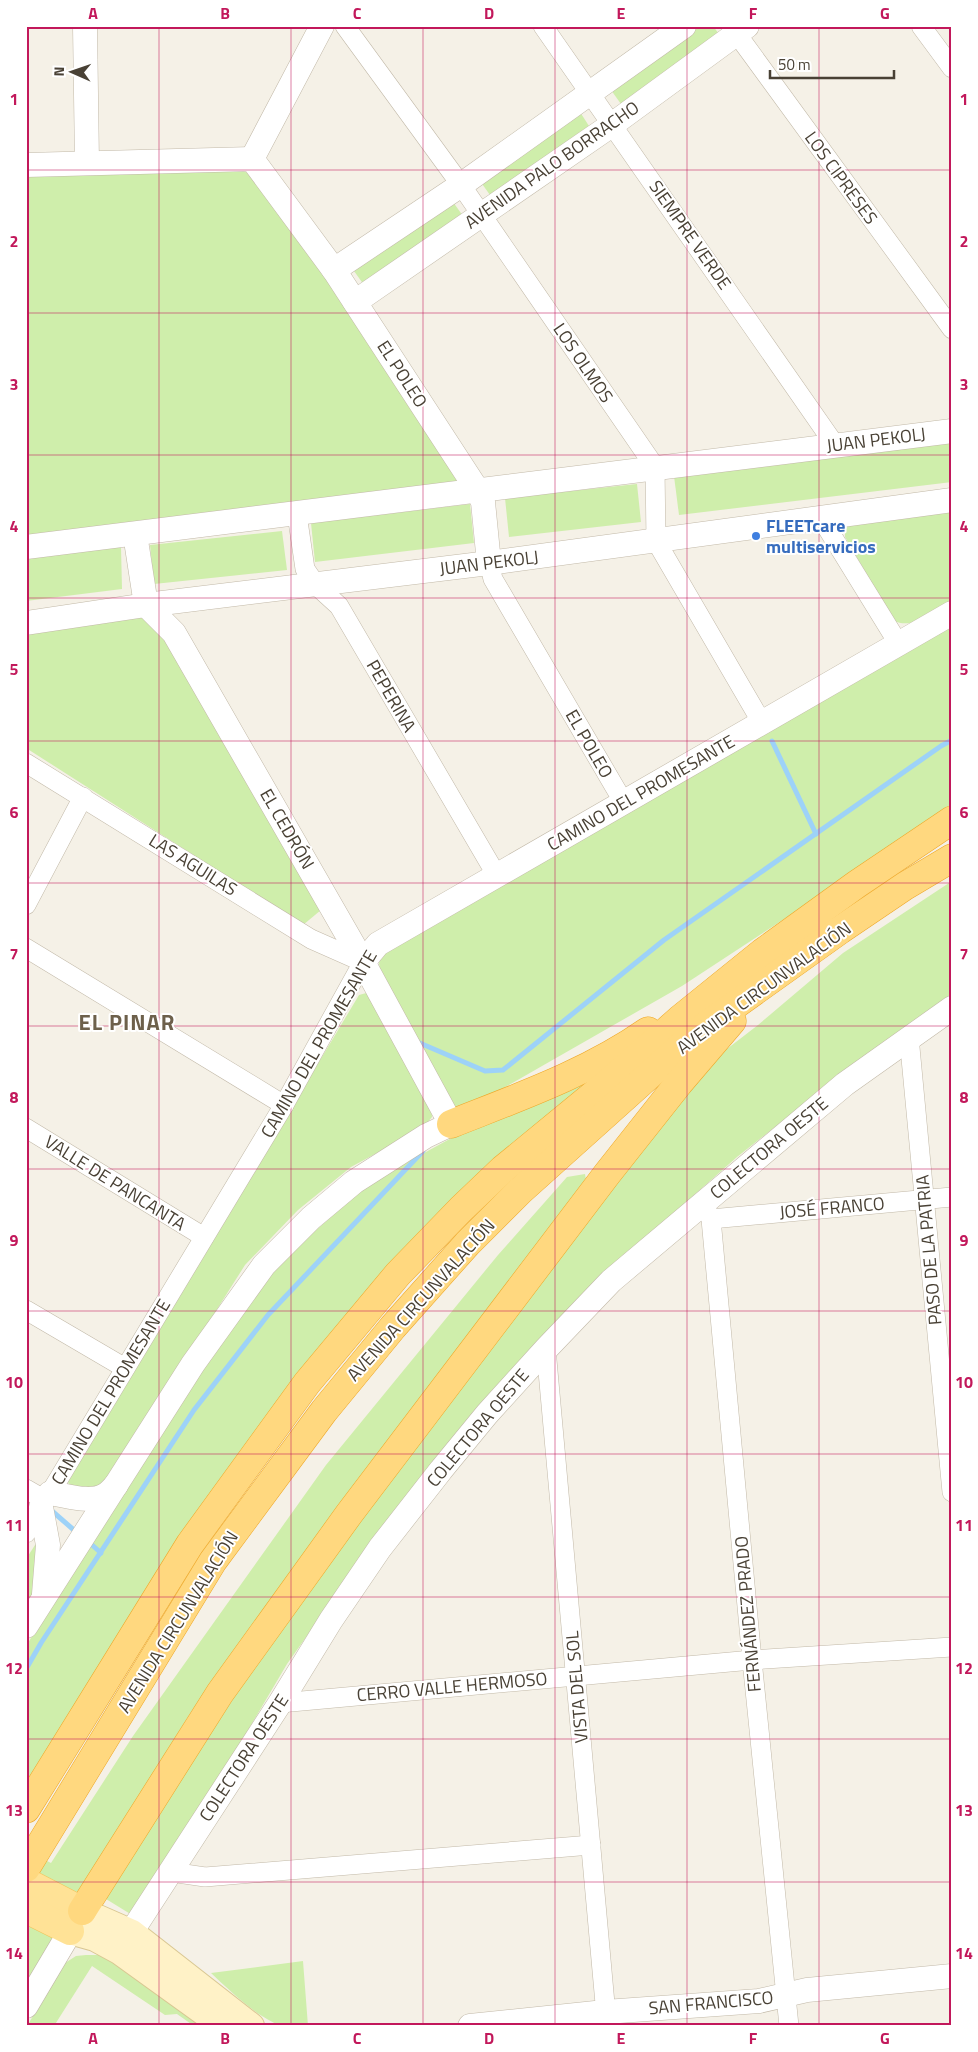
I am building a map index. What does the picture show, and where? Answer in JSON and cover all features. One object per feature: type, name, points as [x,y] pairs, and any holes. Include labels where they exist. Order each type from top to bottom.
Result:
[{"type":"highway","name":"AVENIDA CIRCUNVALACIÓN","points":[[26,1810],[190,1544],[307,1383],[398,1274],[503,1169],[763,952],[857,884],[952,820]]},
{"type":"highway","name":"AVENIDA CIRCUNVALACIÓN","points":[[32,1858],[213,1561],[324,1411],[393,1327],[467,1244],[520,1191],[696,1033],[905,886],[952,858]]},
{"type":"highway","points":[[451,1124],[547,1086],[593,1064],[636,1040],[763,952]]},
{"type":"highway","points":[[76,1921],[220,1693],[349,1514],[643,1128],[728,1025],[768,982]]},
{"type":"main road","points":[[26,1882],[76,1921]]},
{"type":"main road","points":[[26,1909],[76,1921],[125,1942],[251,2026]]},
{"type":"main road","points":[[125,1942],[222,2026]]},
{"type":"street","points":[[85,26],[87,164]]},
{"type":"street","points":[[26,165],[252,159],[322,26]]},
{"type":"street","name":"LOS OLMOS","points":[[345,26],[461,185],[654,467]]},
{"type":"street","name":"SIEMPRE VERDE","points":[[543,26],[835,445]]},
{"type":"street","name":"AVENIDA PALO BORRACHO","points":[[334,270],[461,185],[684,26]]},
{"type":"street","points":[[922,26],[952,68]]},
{"type":"street","name":"AVENIDA PALO BORRACHO","points":[[355,302],[612,124],[738,29]]},
{"type":"street","name":"LOS CIPRESES","points":[[738,29],[952,329]]},
{"type":"street","name":"EL POLEO","points":[[252,159],[334,270],[478,491],[483,502],[489,563],[493,579],[624,803]]},
{"type":"street","name":"JUAN PEKOLJ","points":[[26,547],[952,431]]},
{"type":"street","points":[[654,467],[656,541],[762,723]]},
{"type":"street","name":"JUAN PEKOLJ","points":[[26,623],[146,605],[489,563],[952,500]]},
{"type":"street","name":"PEPERINA","points":[[297,514],[305,569],[316,585],[338,606],[497,876]]},
{"type":"street","points":[[822,518],[898,642]]},
{"type":"street","points":[[135,534],[146,605]]},
{"type":"street","name":"EL CEDRÓN","points":[[146,605],[174,633],[363,962],[451,1124]]},
{"type":"street","name":"CAMINO DEL PROMESANTE","points":[[26,1533],[41,1497],[125,1368],[284,1105],[363,962],[378,944],[762,723],[898,642],[952,613]]},
{"type":"street","name":"LAS AGUILAS","points":[[26,763],[316,942],[363,962]]},
{"type":"street","points":[[26,905],[84,798]]},
{"type":"street","points":[[26,948],[284,1105]]},
{"type":"street","name":"COLECTORA OESTE","points":[[125,1942],[280,1703],[331,1620],[380,1548],[441,1470],[546,1349],[611,1281],[707,1211],[845,1084],[952,1008]]},
{"type":"street","name":"PASO DE LA PATRIA","points":[[909,1037],[952,1492]]},
{"type":"street","points":[[26,1626],[193,1364],[264,1265],[311,1218],[354,1182],[426,1136],[451,1124]]},
{"type":"street","name":"VALLE DE PANCANTA","points":[[26,1128],[204,1237]]},
{"type":"street","name":"JOSÉ FRANCO","points":[[707,1211],[924,1200],[952,1196]]},
{"type":"street","name":"FERNÁNDEZ PRADO","points":[[707,1211],[789,2026]]},
{"type":"street","points":[[26,1310],[125,1368]]},
{"type":"street","name":"VISTA DEL SOL","points":[[546,1349],[606,2019]]},
{"type":"street","points":[[44,1598],[48,1545],[41,1497],[98,1498],[106,1495],[118,1483]]},
{"type":"street","name":"CERRO VALLE HERMOSO","points":[[280,1703],[752,1660],[952,1647]]},
{"type":"street","points":[[171,1872],[204,1877],[591,1844]]},
{"type":"street","points":[[26,2006],[76,1921]]},
{"type":"street","name":"SAN FRANCISCO","points":[[470,2026],[606,2019],[759,2001],[807,1990],[952,1976]]},
{"type":"green space","points":[[700,26],[713,26],[719,34],[621,104],[611,90]]},
{"type":"green space","points":[[580,112],[589,126],[490,195],[480,181]]},
{"type":"green space","points":[[238,168],[253,176],[456,462],[460,482],[26,539],[26,173]]},
{"type":"green space","points":[[453,202],[463,216],[364,285],[354,271]]},
{"type":"green space","points":[[952,442],[952,482],[679,515],[674,476]]},
{"type":"green space","points":[[637,484],[641,522],[509,537],[505,498]]},
{"type":"green space","points":[[470,504],[474,543],[315,562],[311,523]]},
{"type":"green space","points":[[952,508],[952,601],[916,621],[901,623],[894,621],[845,537],[845,529],[849,523]]},
{"type":"green space","points":[[282,531],[287,570],[154,584],[150,545]]},
{"type":"green space","points":[[121,547],[122,589],[26,601],[26,559]]},
{"type":"green space","points":[[133,614],[158,622],[321,910],[303,925],[26,748],[26,631]]},
{"type":"green space","points":[[952,622],[952,809],[682,986],[472,1106],[457,1108],[451,1102],[380,970],[379,963],[382,955]]},
{"type":"green space","points":[[952,881],[952,997],[863,1057],[737,1157],[614,1266],[406,1496],[287,1664],[198,1815],[132,1915],[106,1899],[107,1884],[171,1794],[252,1670],[424,1434],[639,1150],[723,1052],[843,953]]},
{"type":"green space","points":[[370,992],[431,1103],[432,1117],[423,1128],[351,1167],[298,1210],[245,1265],[104,1488],[71,1489],[68,1482],[69,1475],[359,995]]},
{"type":"green space","points":[[643,1044],[499,1159],[220,1482],[147,1587],[26,1785],[26,1646],[202,1365],[267,1273],[371,1182],[468,1129]]},
{"type":"green space","points":[[585,1174],[587,1186],[295,1577],[191,1712],[80,1891],[67,1894],[26,1872],[26,1850],[51,1863],[133,1736],[326,1465],[498,1255],[567,1177]]},
{"type":"green space","points":[[37,1542],[41,1585],[26,1609],[26,1559]]},
{"type":"green space","points":[[26,1918],[53,1936],[52,1948],[26,1991]]},
{"type":"green space","points":[[100,1955],[138,1970],[206,2026],[194,2026],[177,2014],[165,2015],[92,1966],[54,2026],[27,2026],[65,1963],[76,1956]]},
{"type":"green space","points":[[303,1961],[308,2026],[287,2026],[271,2021],[244,2002],[211,1973]]},
{"type":"waterway","points":[[415,1041],[485,1071],[503,1070],[664,940],[952,740]]},
{"type":"waterway","points":[[772,741],[816,834]]},
{"type":"waterway","points":[[26,1669],[41,1643],[194,1410],[268,1315],[423,1151]]},
{"type":"waterway","points":[[52,1511],[75,1531]]},
{"type":"waterway","points":[[91,1544],[101,1553]]},
{"type":"place","name":"FLEETcare multiservicios","points":[[756,536]]},
{"type":"district","name":"EL PINAR","points":[[127,1022]]}]
